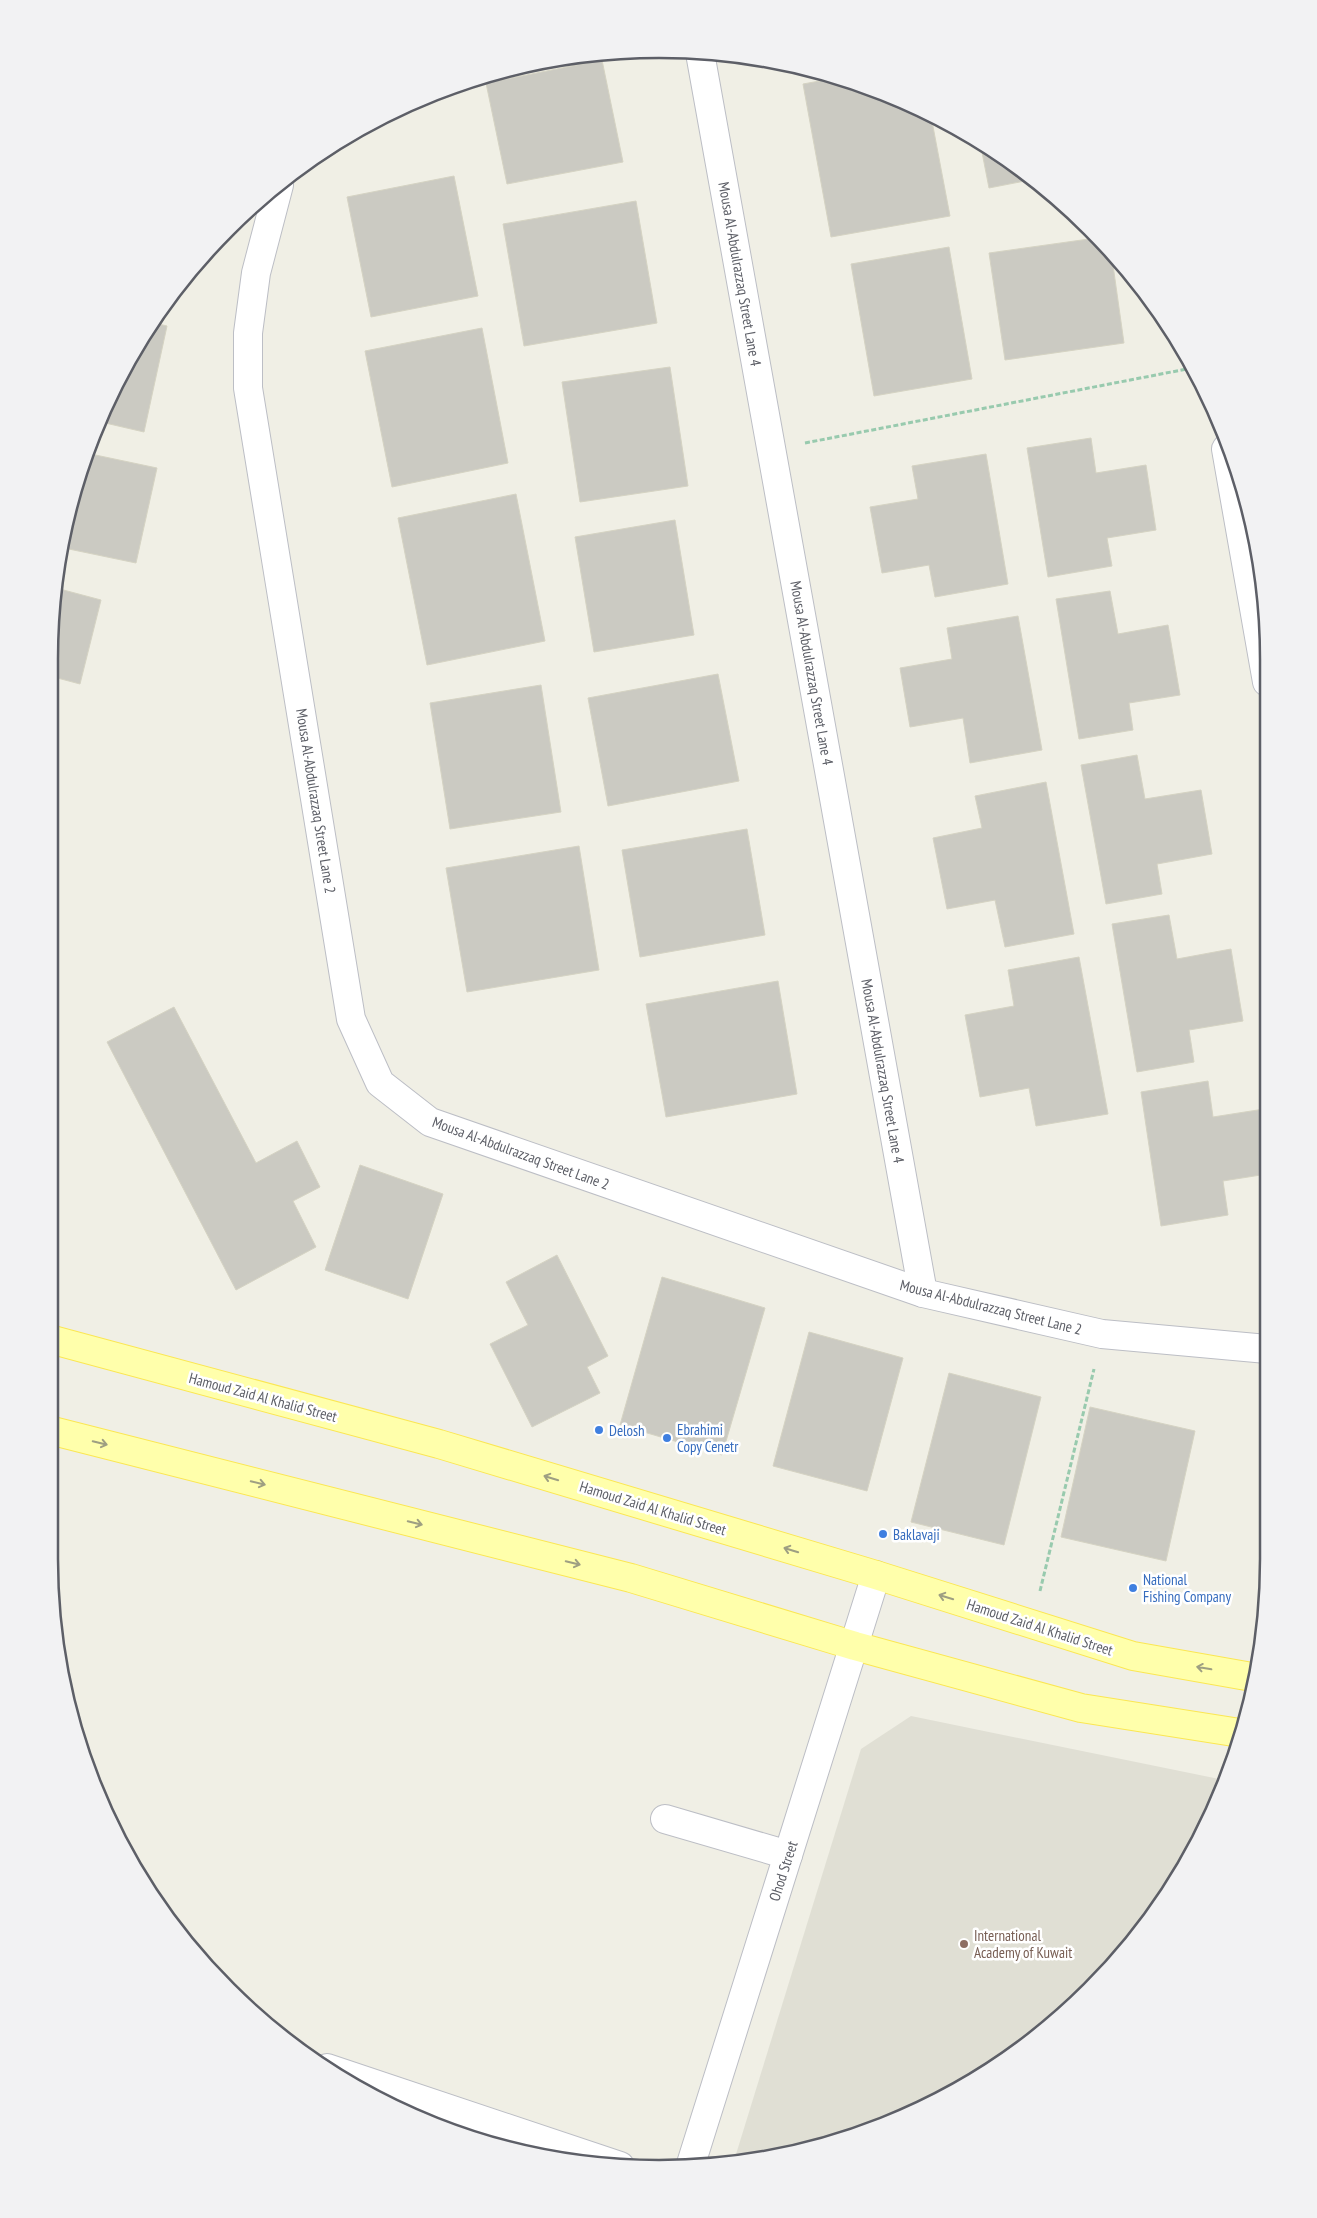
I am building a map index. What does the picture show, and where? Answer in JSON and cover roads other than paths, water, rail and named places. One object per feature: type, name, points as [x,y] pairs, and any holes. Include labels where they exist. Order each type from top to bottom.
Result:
[{"type":"main road","name":"Hamoud Zaid Al Khalid Street","points":[[58,1338],[439,1444],[876,1575],[1133,1656],[1248,1675]]},
{"type":"main road","points":[[58,1432],[631,1578],[855,1646],[1081,1708],[1234,1733]]},
{"type":"street","name":"Mousa Al-Abdulrazzaq Street Lane 4","points":[[701,59],[923,1293]]},
{"type":"street","name":"Mousa Al-Abdulrazzaq Street Lane 2","points":[[276,196],[256,273],[248,333],[248,388],[351,1019],[380,1083],[430,1122],[923,1293],[1102,1334],[1260,1349]]},
{"type":"street","points":[[1230,474],[1259,635]]},
{"type":"street","name":"Ohod Street","points":[[692,2159],[876,1575]]},
{"type":"street","points":[[665,1820],[788,1855]]},
{"type":"street","points":[[353,2077],[590,2156]]},
{"type":"place","name":"Delosh","points":[[599,1430]]},
{"type":"place","name":"Ebrahimi Copy Cenetr","points":[[667,1438]]},
{"type":"place","name":"Baklavaji","points":[[883,1534]]},
{"type":"place","name":"National Fishing Company","points":[[1133,1588]]},
{"type":"place","name":"International Academy of Kuwait","points":[[964,1944]]}]
